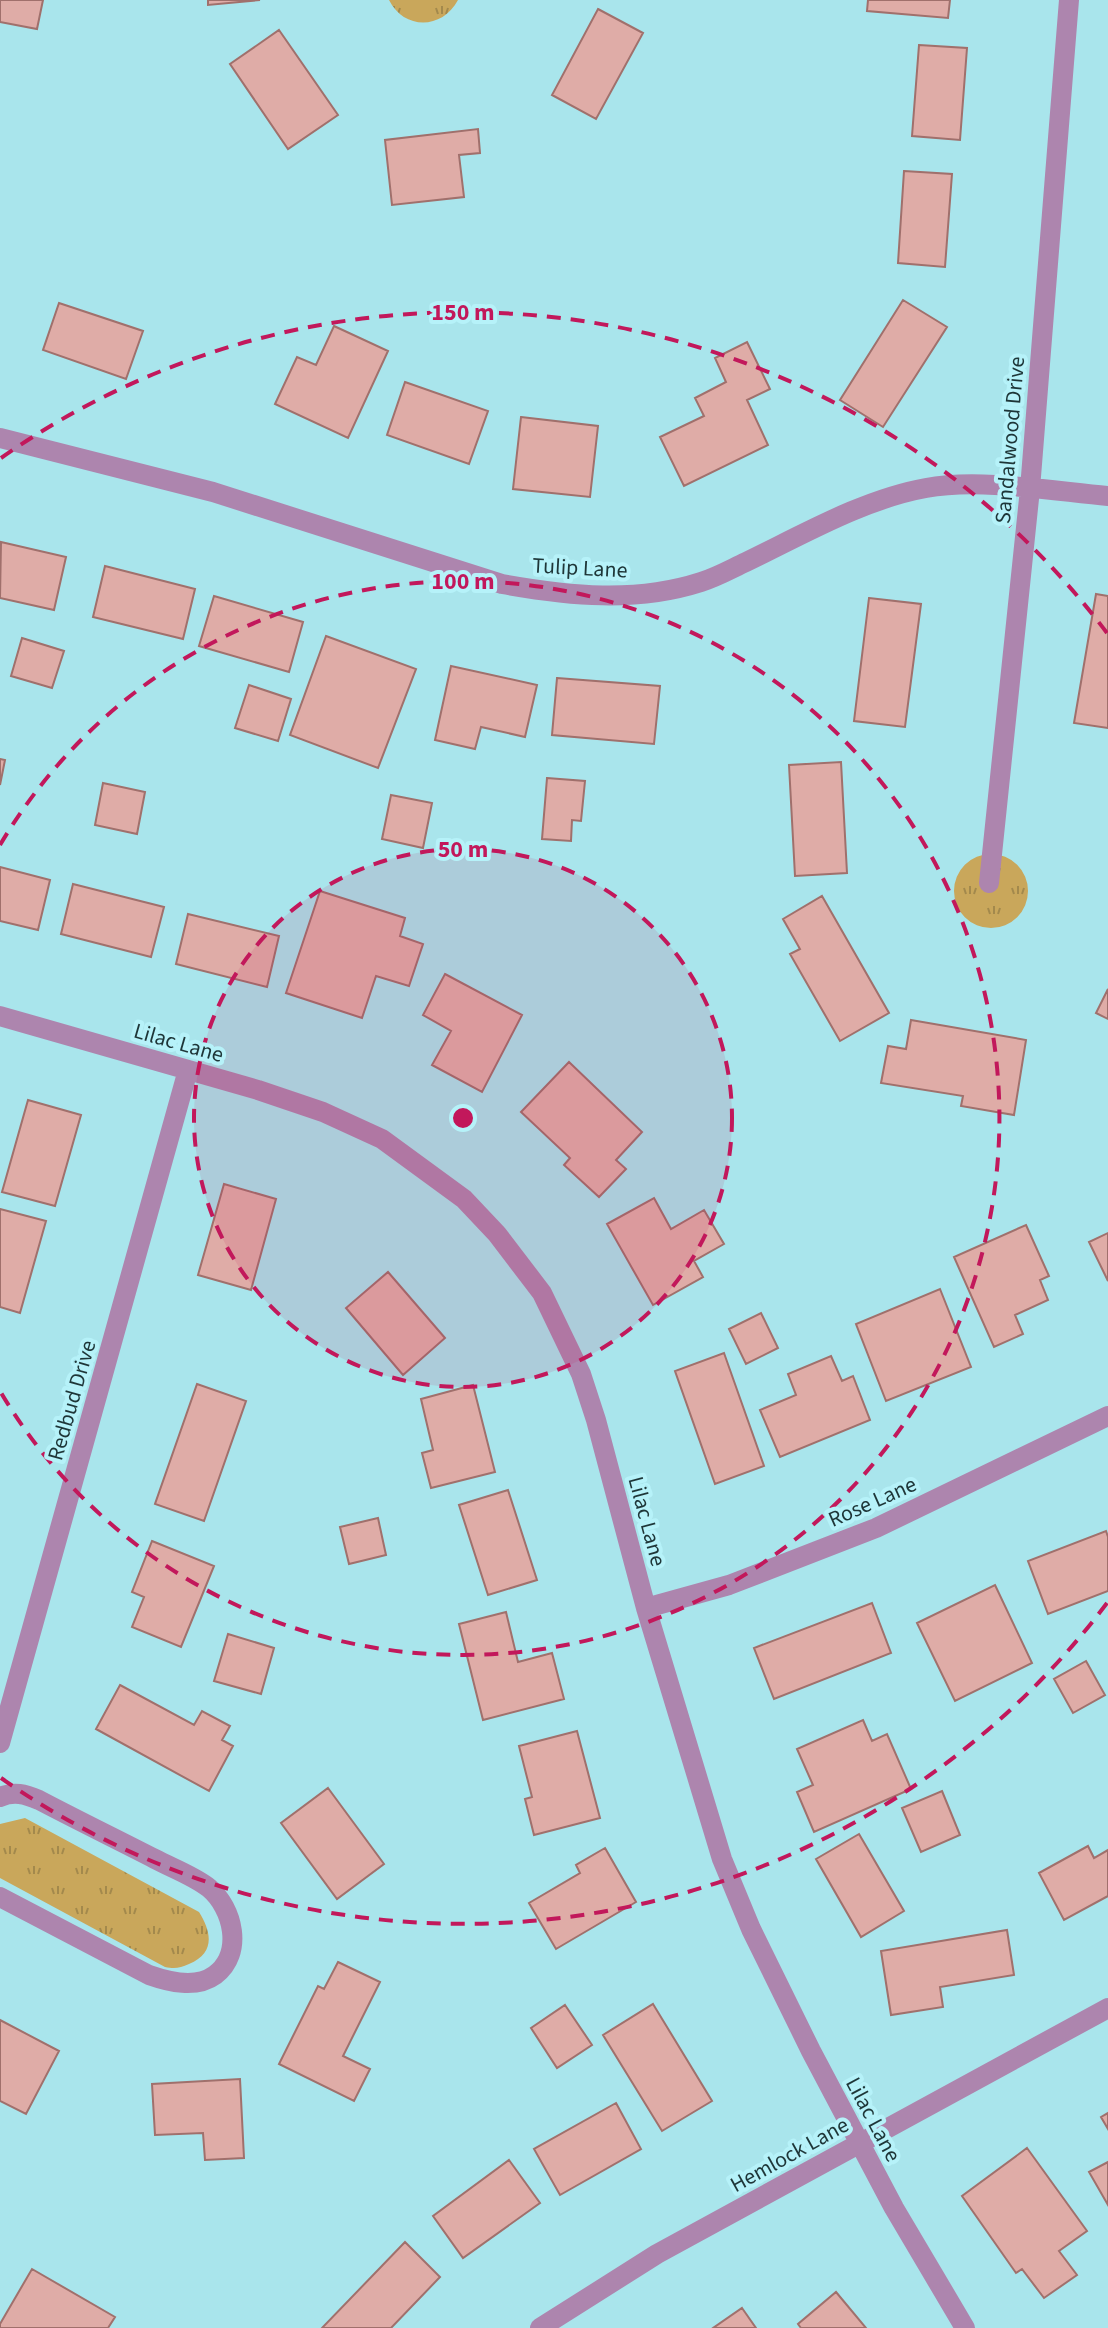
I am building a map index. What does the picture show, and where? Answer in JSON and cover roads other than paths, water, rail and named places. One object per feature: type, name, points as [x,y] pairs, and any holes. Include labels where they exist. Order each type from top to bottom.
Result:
[{"type":"street","name":"Sandalwood Drive","points":[[989,883],[1030,489],[1069,0]]},
{"type":"street","name":"Tulip Lane","points":[[0,438],[213,492],[502,584],[552,593],[607,596],[660,593],[704,582],[835,518],[925,488],[971,484],[1108,496]]},
{"type":"street","name":"Lilac Lane","points":[[0,1016],[323,1112],[382,1139],[464,1199],[497,1234],[542,1293],[581,1374],[596,1420],[646,1608],[722,1859],[751,1929],[859,2143],[965,2328]]},
{"type":"street","name":"Redbud Drive","points":[[0,1743],[188,1070]]},
{"type":"street","name":"Rose Lane","points":[[646,1608],[729,1585],[876,1528],[1108,1416]]},
{"type":"street","points":[[0,1797],[23,1794],[39,1800],[207,1886],[228,1911],[232,1929],[231,1946],[226,1962],[215,1975],[200,1981],[169,1982],[149,1975],[0,1897]]},
{"type":"street","name":"Hemlock Lane","points":[[540,2328],[657,2254],[1108,2008]]}]
